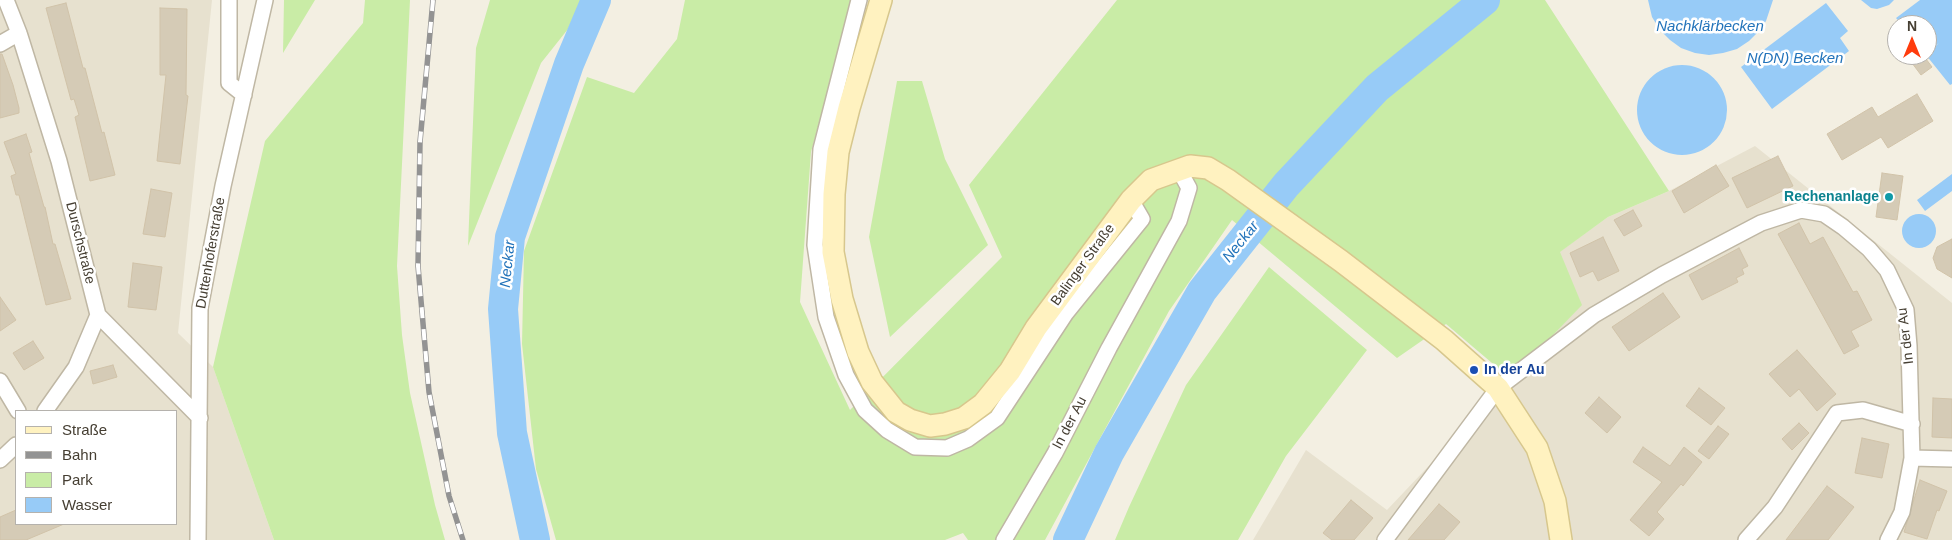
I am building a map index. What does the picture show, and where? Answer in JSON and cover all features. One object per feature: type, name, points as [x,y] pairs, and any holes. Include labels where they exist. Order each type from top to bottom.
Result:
[{"type":"main road","name":"Balinger Straße","points":[[881,0],[838,152],[834,194],[833,252],[842,299],[858,352],[872,382],[896,412],[910,420],[930,426],[964,418],[984,404],[1010,371],[1036,328],[1131,200],[1151,180],[1190,166],[1208,168],[1228,180],[1341,261],[1444,340],[1498,388],[1536,448],[1555,501],[1561,540]]},
{"type":"street","name":"Durschstraße","points":[[6,0],[19,33],[59,161],[98,315]]},
{"type":"street","points":[[229,0],[229,83],[244,95]]},
{"type":"street","name":"Duttenhoferstraße","points":[[198,540],[200,308],[223,186],[265,0]]},
{"type":"street","points":[[859,0],[821,148],[815,245],[826,317],[846,375],[866,410],[887,430],[915,446],[947,448],[968,439],[997,418],[1066,313],[1142,219],[1131,200]]},
{"type":"street","points":[[0,44],[19,33]]},
{"type":"street","name":"In der Au","points":[[1004,540],[1055,453],[1179,221],[1189,188],[1179,170]]},
{"type":"street","name":"In der Au","points":[[1385,540],[1498,388],[1594,315],[1654,280],[1761,223],[1818,203]]},
{"type":"street","name":"In der Au","points":[[1801,210],[1824,214],[1868,248],[1887,270],[1906,310],[1912,458],[1902,512],[1888,540]]},
{"type":"street","points":[[46,410],[76,367],[98,315],[200,418]]},
{"type":"street","points":[[0,381],[17,410]]},
{"type":"street","points":[[1746,540],[1775,507],[1837,413],[1863,410],[1912,424]]},
{"type":"street","points":[[0,460],[15,446]]},
{"type":"street","points":[[1912,458],[1952,459]]},
{"type":"shaded area","points":[[0,0],[212,0],[178,333],[213,367],[274,540],[0,540]]},
{"type":"shaded area","points":[[1755,146],[1952,303],[1952,540],[1253,540],[1306,450],[1387,510],[1581,305],[1559,252],[1608,217],[1669,191]]},
{"type":"green space","points":[[284,0],[315,0],[283,53]]},
{"type":"green space","points":[[365,0],[410,0],[397,266],[402,335],[410,393],[435,505],[445,540],[274,540],[213,367],[265,141],[363,23]]},
{"type":"green space","points":[[490,0],[581,0],[568,29],[541,63],[468,246],[476,48]]},
{"type":"green space","points":[[685,0],[853,0],[811,152],[800,302],[850,410],[1002,257],[969,185],[1117,0],[1545,0],[1669,191],[1608,217],[1560,252],[1582,305],[1528,361],[1505,374],[1446,324],[1397,358],[1232,220],[1169,311],[1045,540],[968,540],[963,533],[945,540],[556,540],[536,469],[522,344],[524,251],[587,77],[634,93],[677,39]]},
{"type":"green space","points":[[897,81],[922,81],[945,159],[988,245],[890,337],[869,237]]},
{"type":"green space","points":[[1269,267],[1367,350],[1286,456],[1238,540],[1115,540],[1186,385]]},
{"type":"water","name":"Nachklärbecken","points":[[1648,0],[1773,0],[1766,21],[1749,41],[1737,49],[1709,55],[1681,48],[1670,40],[1660,30],[1652,17]]},
{"type":"water","points":[[1861,0],[1894,0],[1889,5],[1877,9],[1871,8]]},
{"type":"water","points":[[1920,0],[1952,0],[1952,84],[1950,85],[1934,65],[1937,65],[1937,45],[1939,43],[1937,44],[1937,15],[1900,15]]},
{"type":"water","name":"N(DN) Becken","points":[[1826,3],[1848,31],[1840,38],[1849,51],[1772,109],[1741,67]]},
{"type":"water","points":[[1682,65],[1691,66],[1707,73],[1719,85],[1726,101],[1726,119],[1719,135],[1707,147],[1691,154],[1682,155],[1673,154],[1657,147],[1645,135],[1638,119],[1637,110],[1638,101],[1645,85],[1657,73],[1673,66]]},
{"type":"water","points":[[1952,174],[1952,191],[1925,211],[1917,200]]},
{"type":"water","points":[[1919,214],[1926,215],[1931,219],[1935,224],[1935,238],[1931,243],[1926,247],[1919,248],[1912,247],[1907,243],[1903,238],[1902,231],[1903,224],[1907,219],[1912,215]]},
{"type":"building","points":[[66,3],[115,175],[90,181],[75,117],[79,115],[74,99],[71,100],[46,8]]},
{"type":"building","points":[[160,8],[187,9],[186,95],[188,96],[180,164],[157,161],[166,75],[160,75]]},
{"type":"building","points":[[0,54],[2,54],[13,85],[19,113],[0,118]]},
{"type":"building","points":[[1914,65],[1930,65],[1932,67],[1921,75]]},
{"type":"building","points":[[1917,94],[1933,121],[1888,148],[1881,137],[1842,160],[1827,134],[1872,107],[1878,117]]},
{"type":"building","points":[[26,134],[32,152],[29,153],[45,207],[53,244],[55,244],[71,299],[46,305],[19,195],[16,195],[11,176],[16,174],[4,142]]},
{"type":"building","points":[[1778,156],[1793,186],[1747,208],[1732,178]]},
{"type":"building","points":[[1716,165],[1729,186],[1684,213],[1672,191]]},
{"type":"building","name":"Rechenanlage","points":[[1882,173],[1903,176],[1897,220],[1876,217]]},
{"type":"building","points":[[151,189],[172,193],[165,237],[143,234]]},
{"type":"building","points":[[1633,210],[1642,226],[1624,236],[1614,220]]},
{"type":"building","points":[[1799,223],[1810,244],[1823,237],[1853,292],[1857,291],[1872,320],[1851,331],[1859,346],[1844,354],[1778,234]]},
{"type":"building","points":[[1603,237],[1619,271],[1598,281],[1593,271],[1580,277],[1570,253]]},
{"type":"building","points":[[1952,239],[1952,278],[1937,269],[1933,258],[1937,247]]},
{"type":"building","points":[[1739,248],[1748,266],[1742,269],[1744,274],[1736,278],[1738,282],[1702,300],[1689,275]]},
{"type":"building","points":[[133,263],[162,267],[156,310],[128,307]]},
{"type":"building","points":[[1663,293],[1680,317],[1629,351],[1612,327]]},
{"type":"building","points":[[0,297],[16,320],[0,331]]},
{"type":"building","points":[[33,341],[44,358],[24,370],[13,353]]},
{"type":"building","points":[[1797,350],[1836,394],[1817,411],[1799,389],[1790,397],[1769,374]]},
{"type":"building","points":[[113,365],[117,377],[93,384],[90,371]]},
{"type":"building","points":[[1699,388],[1725,408],[1711,425],[1686,406]]},
{"type":"building","points":[[1599,397],[1621,417],[1607,433],[1585,413]]},
{"type":"building","points":[[1933,398],[1952,399],[1952,438],[1932,437]]},
{"type":"building","points":[[1799,423],[1809,433],[1792,450],[1782,439]]},
{"type":"building","points":[[1718,426],[1729,434],[1709,459],[1698,451]]},
{"type":"building","points":[[1862,438],[1889,444],[1882,478],[1855,473]]},
{"type":"building","points":[[1643,447],[1670,466],[1684,447],[1702,462],[1683,486],[1681,484],[1657,512],[1664,519],[1649,536],[1630,520],[1662,482],[1633,462]]},
{"type":"building","points":[[1920,480],[1947,491],[1939,511],[1937,510],[1927,539],[1904,532]]},
{"type":"building","points":[[1827,486],[1854,507],[1828,540],[1786,540]]},
{"type":"building","points":[[1351,500],[1373,518],[1354,540],[1332,540],[1323,533]]},
{"type":"building","points":[[1439,504],[1460,522],[1444,540],[1408,540]]},
{"type":"building","points":[[15,510],[15,525],[62,525],[26,540],[0,540],[0,517]]},
{"type":"waterway","name":"Neckar","points":[[535,540],[512,433],[503,309],[510,237],[569,64],[596,0]]},
{"type":"waterway","name":"Neckar","points":[[1068,540],[1109,453],[1202,291],[1286,185],[1377,88],[1485,0]]},
{"type":"railway","points":[[433,0],[420,142],[418,266],[429,392],[449,496],[463,540]]},
{"type":"place","name":"Rechenanlage","points":[[1889,197]]},
{"type":"place","name":"In der Au","points":[[1474,370]]}]
